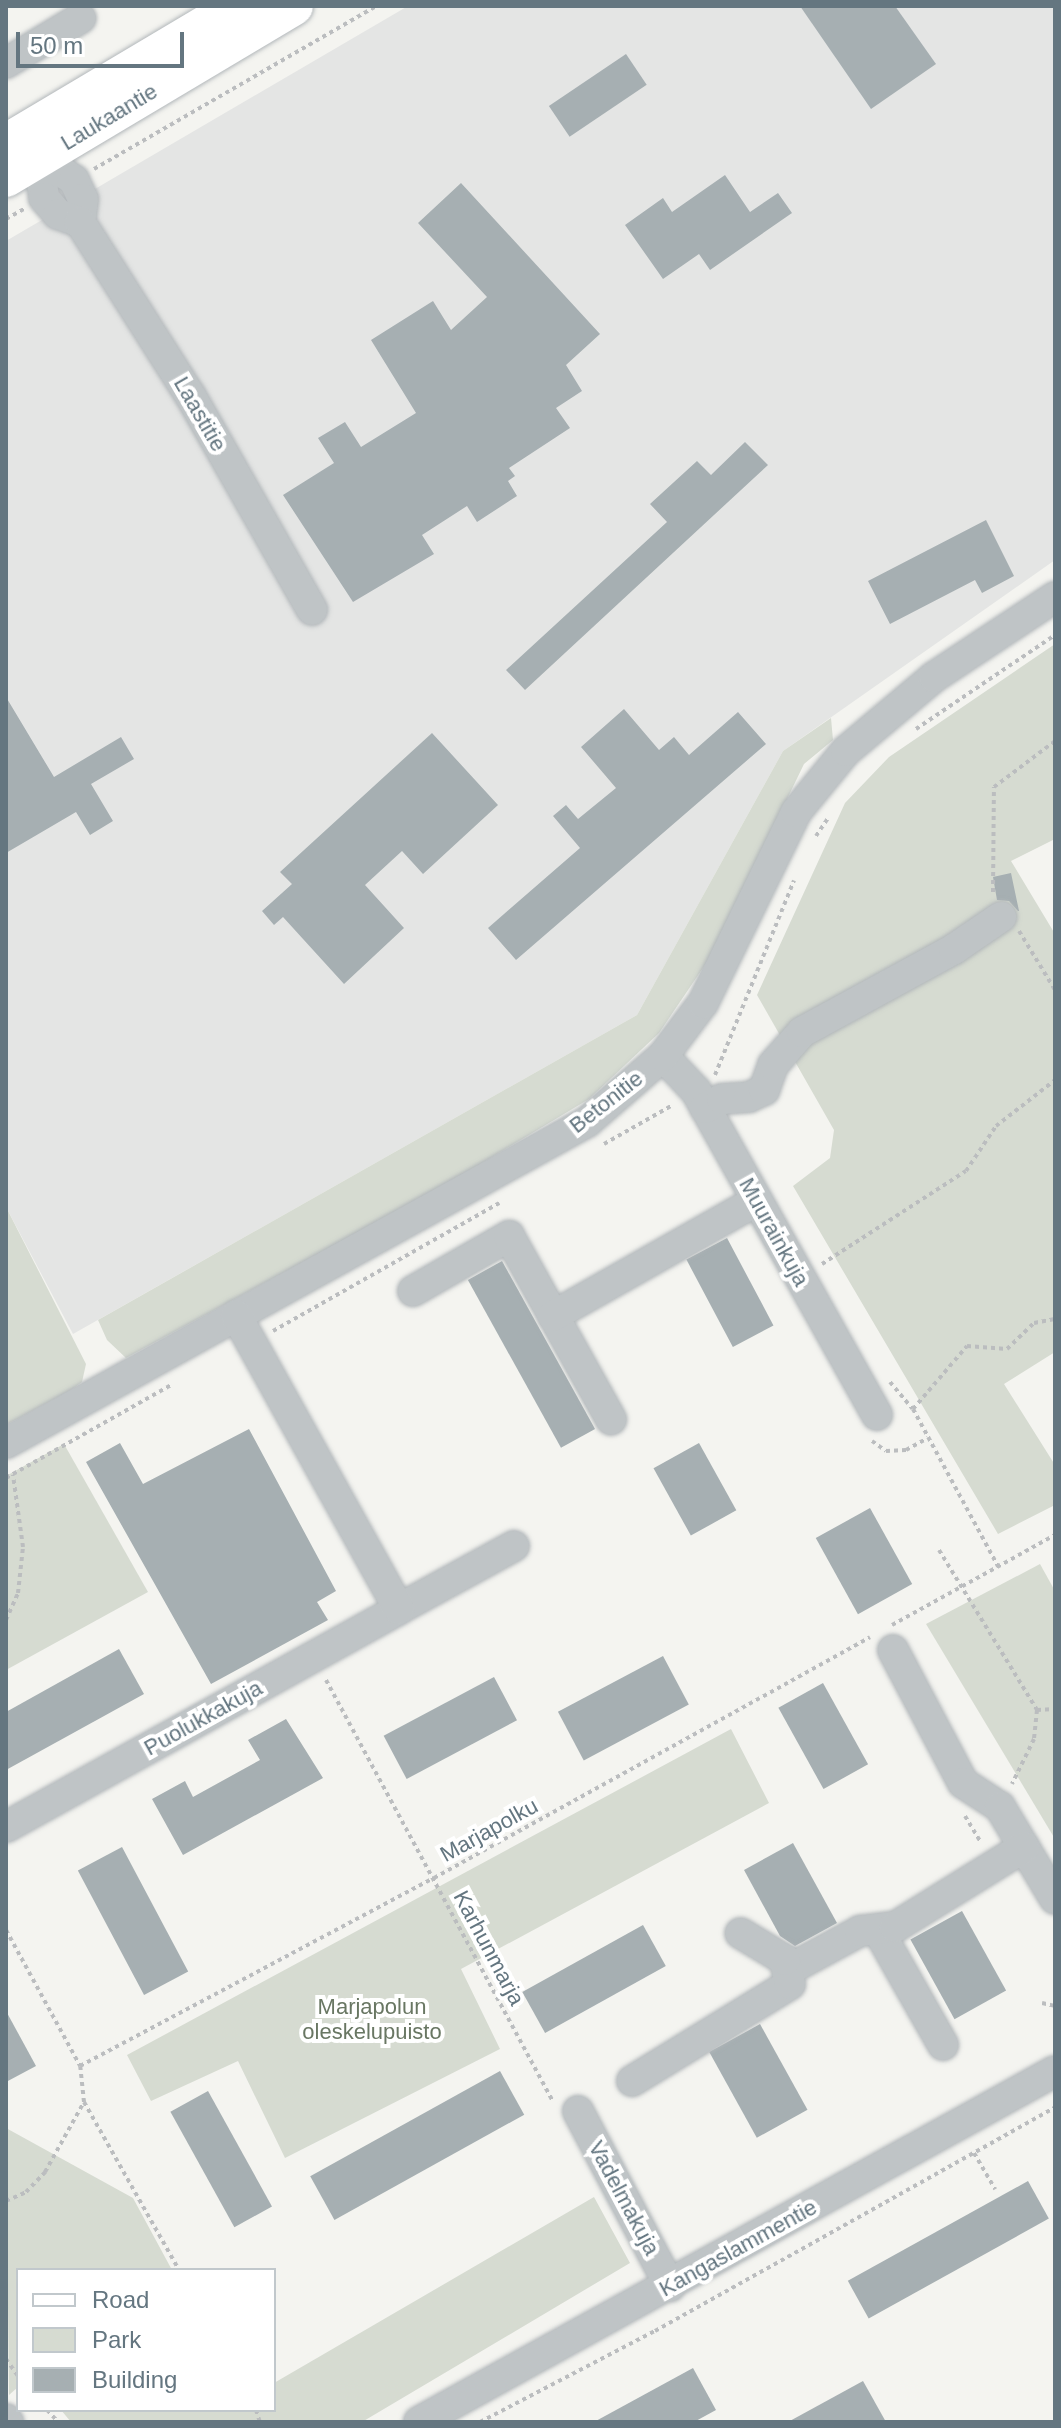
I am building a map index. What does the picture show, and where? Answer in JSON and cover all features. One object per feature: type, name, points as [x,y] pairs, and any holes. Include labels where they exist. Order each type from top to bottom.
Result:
[{"type":"main road","name":"Laukaantie","points":[[6,178],[23,144],[237,6]]},
{"type":"main road","name":"Laukaantie","points":[[23,144],[294,6]]},
{"type":"street","points":[[6,63],[81,18]]},
{"type":"street","points":[[23,144],[74,180]]},
{"type":"street","points":[[23,144],[44,198]]},
{"type":"street","name":"Laastitie","points":[[74,180],[83,199],[80,222]]},
{"type":"street","name":"Laastitie","points":[[44,198],[58,214],[80,222],[190,395],[312,610]]},
{"type":"street","name":"Betonitie","points":[[6,1443],[587,1122],[663,1056],[703,1003],[796,812],[846,751],[934,677],[1055,597]]},
{"type":"street","points":[[701,1100],[749,1097],[764,1090],[773,1065],[802,1032],[954,949],[1001,917]]},
{"type":"street","name":"Muurainkuja","points":[[663,1056],[701,1100],[877,1415]]},
{"type":"street","points":[[553,1316],[742,1209]]},
{"type":"street","points":[[413,1291],[509,1236],[611,1419]]},
{"type":"street","points":[[236,1315],[266,1340],[399,1609]]},
{"type":"street","name":"Puolukkakuja","points":[[6,1827],[514,1546]]},
{"type":"street","points":[[886,1636],[963,1783],[1000,1807],[1055,1899]]},
{"type":"street","points":[[790,1969],[860,1931],[895,1927],[1024,1847]]},
{"type":"street","points":[[878,1930],[943,2045]]},
{"type":"street","points":[[740,1933],[790,1969]]},
{"type":"street","points":[[632,2081],[783,1992],[790,1984],[790,1969]]},
{"type":"street","name":"Kangaslammentie","points":[[419,2422],[1055,2071]]},
{"type":"street","name":"Vadelmakuja","points":[[578,2111],[670,2286]]},
{"type":"path","points":[[74,180],[376,6]]},
{"type":"path","points":[[6,219],[44,198]]},
{"type":"path","points":[[910,733],[1055,635]]},
{"type":"path","points":[[1055,741],[994,787],[991,889],[1001,917],[1020,931],[1055,990]]},
{"type":"path","points":[[814,838],[831,813]]},
{"type":"path","points":[[598,1147],[701,1100],[712,1083],[800,865]]},
{"type":"path","points":[[820,1265],[966,1171],[996,1126],[1055,1080]]},
{"type":"path","points":[[266,1340],[502,1201]]},
{"type":"path","points":[[913,1409],[967,1346],[1007,1349],[1034,1323],[1055,1319]]},
{"type":"path","points":[[6,1478],[175,1382]]},
{"type":"path","points":[[6,1620],[18,1593],[23,1547],[13,1475]]},
{"type":"path","name":"Marjapolku","points":[[80,2066],[886,1636],[958,1588],[1055,1535]]},
{"type":"path","points":[[939,1550],[958,1588],[1037,1710],[1034,1739],[1000,1807]]},
{"type":"path","name":"Karhunmarja","points":[[314,1657],[558,2111],[578,2111]]},
{"type":"path","points":[[1037,1710],[1055,1709]]},
{"type":"path","points":[[6,1930],[80,2066],[84,2102],[178,2268]]},
{"type":"path","points":[[1042,2003],[1055,2006]]},
{"type":"path","points":[[6,2201],[26,2192],[45,2172],[84,2102]]},
{"type":"path","points":[[480,2422],[1055,2107]]},
{"type":"path","points":[[974,2153],[995,2189]]},
{"type":"shaded area","points":[[408,6],[1055,6],[1055,560],[783,751],[637,1015],[73,1334],[6,1207],[6,241]]},
{"type":"green space","points":[[1055,644],[1055,839],[1011,861],[1055,934],[1055,1352],[1004,1384],[1055,1465],[1055,1505],[998,1534],[793,1186],[830,1158],[834,1130],[757,995],[845,803],[889,757]]},
{"type":"green space","points":[[831,718],[833,740],[804,764],[711,956],[659,1033],[589,1099],[445,1185],[126,1358],[107,1340],[98,1320],[637,1015],[783,751]]},
{"type":"green space","points":[[6,1207],[86,1364],[82,1382],[6,1425]]},
{"type":"green space","points":[[64,1444],[148,1592],[6,1670],[6,1476]]},
{"type":"green space","points":[[1040,1564],[1055,1591],[1055,1839],[926,1624]]},
{"type":"green space","name":"Marjapolun oleskelupuisto","points":[[731,1729],[769,1803],[461,1969],[500,2049],[285,2158],[238,2061],[151,2101],[127,2055]]},
{"type":"green space","points":[[6,2128],[133,2198],[171,2268],[16,2268],[16,2389],[9,2395]]},
{"type":"green space","points":[[594,2197],[630,2263],[362,2422],[71,2422],[63,2412],[276,2412],[276,2382]]},
{"type":"building","points":[[800,6],[895,6],[936,64],[871,109]]},
{"type":"building","points":[[626,54],[647,85],[570,137],[549,106]]},
{"type":"building","points":[[725,175],[750,212],[778,193],[792,213],[710,270],[699,254],[663,279],[625,225],[663,198],[672,212]]},
{"type":"building","points":[[461,183],[600,334],[566,365],[582,391],[556,408],[570,428],[509,468],[515,476],[508,481],[517,496],[477,522],[467,506],[422,535],[434,554],[353,602],[283,495],[334,463],[318,438],[345,422],[361,447],[416,413],[371,340],[433,301],[451,330],[487,297],[418,223]]},
{"type":"building","points":[[745,442],[768,465],[525,690],[506,670],[667,522],[650,504],[697,461],[711,475]]},
{"type":"building","points":[[986,520],[1014,576],[982,593],[975,580],[890,624],[868,581]]},
{"type":"building","points":[[6,697],[54,777],[121,737],[134,759],[91,784],[113,821],[90,835],[76,812],[6,853]]},
{"type":"building","points":[[624,709],[659,750],[674,737],[689,755],[738,712],[766,744],[516,960],[488,928],[580,848],[553,816],[566,805],[578,819],[616,788],[581,747]]},
{"type":"building","points":[[432,733],[498,805],[423,874],[402,851],[365,885],[404,928],[344,984],[283,917],[274,925],[262,911],[292,884],[280,872]]},
{"type":"building","points":[[1011,873],[1019,911],[1009,901],[997,900],[993,877]]},
{"type":"building","points":[[727,1238],[773,1325],[733,1347],[686,1260]]},
{"type":"building","points":[[502,1261],[595,1429],[561,1448],[468,1280]]},
{"type":"building","points":[[249,1429],[336,1591],[317,1602],[328,1620],[211,1684],[86,1462],[120,1443],[143,1484]]},
{"type":"building","points":[[699,1443],[736,1510],[691,1536],[654,1468]]},
{"type":"building","points":[[870,1508],[912,1584],[858,1614],[816,1538]]},
{"type":"building","points":[[119,1649],[144,1694],[6,1770],[6,1712]]},
{"type":"building","points":[[663,1656],[689,1705],[584,1760],[558,1712]]},
{"type":"building","points":[[494,1677],[517,1720],[407,1779],[384,1736]]},
{"type":"building","points":[[823,1683],[868,1764],[823,1789],[778,1708]]},
{"type":"building","points":[[286,1719],[323,1778],[183,1855],[152,1799],[185,1781],[193,1797],[260,1760],[248,1740]]},
{"type":"building","points":[[793,1843],[837,1923],[795,1946],[780,1936],[744,1870]]},
{"type":"building","points":[[122,1847],[188,1971],[144,1995],[78,1870]]},
{"type":"building","points":[[962,1911],[1006,1991],[955,2019],[910,1940]]},
{"type":"building","points":[[643,1925],[666,1966],[545,2033],[522,1992]]},
{"type":"building","points":[[6,2011],[36,2066],[6,2082]]},
{"type":"building","points":[[760,2024],[808,2110],[757,2138],[709,2052]]},
{"type":"building","points":[[500,2071],[524,2115],[334,2220],[310,2176]]},
{"type":"building","points":[[208,2091],[272,2206],[234,2227],[170,2112]]},
{"type":"building","points":[[1028,2181],[1049,2219],[869,2318],[848,2281]]},
{"type":"building","points":[[693,2368],[716,2410],[694,2422],[594,2422]]},
{"type":"building","points":[[863,2381],[886,2422],[788,2422]]}]
